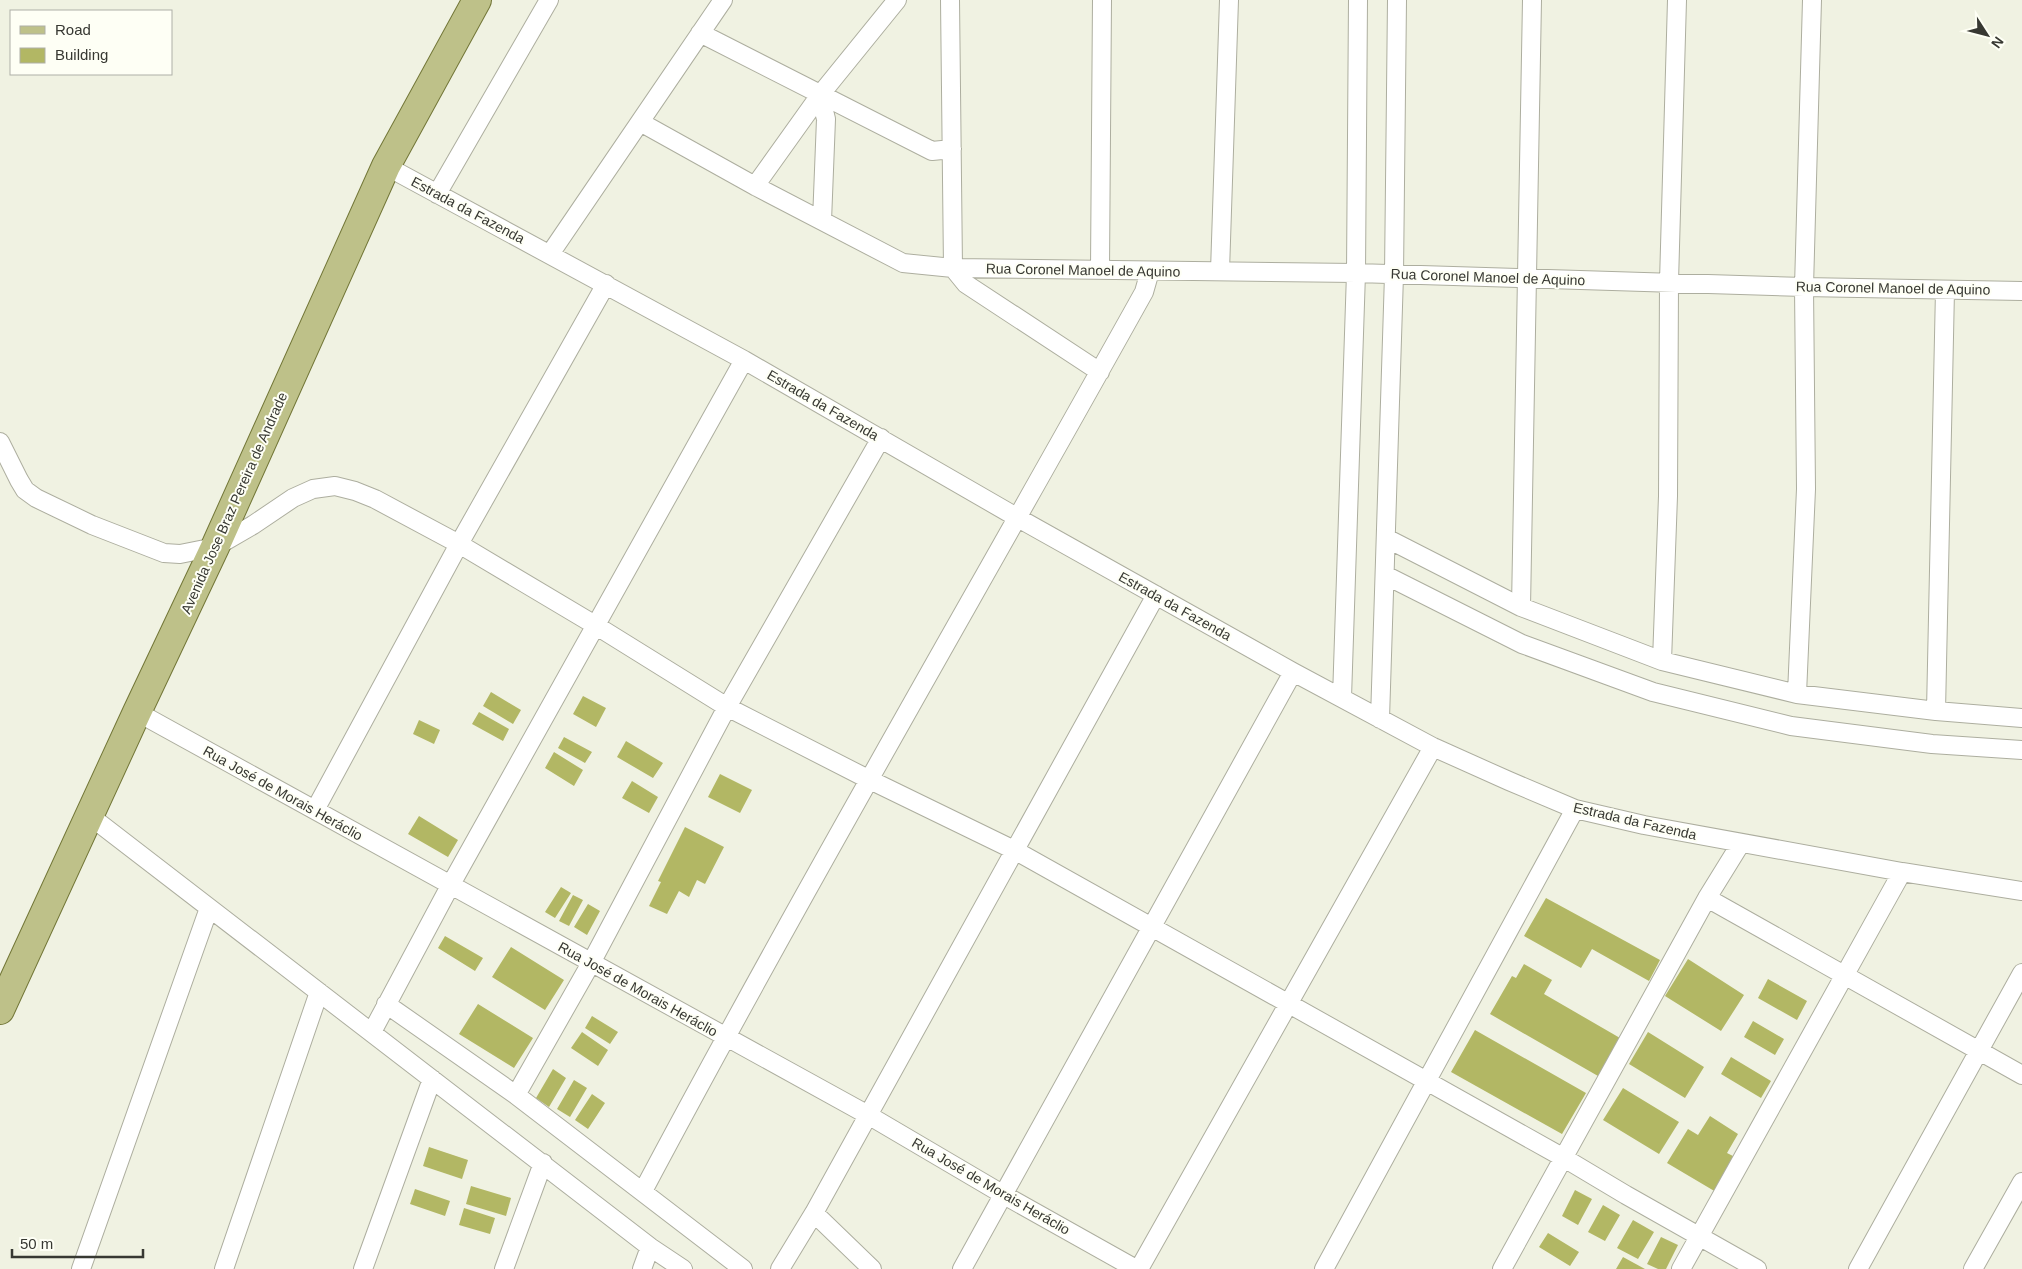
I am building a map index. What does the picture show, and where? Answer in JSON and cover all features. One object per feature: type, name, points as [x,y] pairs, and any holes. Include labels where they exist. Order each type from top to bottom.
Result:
[{"type":"main road","name":"Avenida Jose Braz Pereira de Andrade","points":[[0,1010],[137,712],[216,547],[386,166],[477,0]]},
{"type":"street","points":[[437,194],[549,0]]},
{"type":"street","points":[[550,254],[723,0]]},
{"type":"street","points":[[755,186],[820,95],[897,0]]},
{"type":"street","points":[[950,0],[953,268],[966,284],[1100,372]]},
{"type":"street","points":[[1100,270],[1102,0]]},
{"type":"street","points":[[1220,271],[1229,0]]},
{"type":"street","points":[[1342,698],[1356,273],[1358,0]]},
{"type":"street","points":[[1380,719],[1394,275],[1397,0]]},
{"type":"street","points":[[1522,607],[1532,0]]},
{"type":"street","points":[[1662,661],[1668,496],[1669,282],[1677,0]]},
{"type":"street","points":[[1797,694],[1806,489],[1804,287],[1812,0]]},
{"type":"street","points":[[700,33],[932,150],[952,149]]},
{"type":"street","points":[[820,95],[826,119],[822,221]]},
{"type":"street","name":"Rua Coronel Manoel de Aquino","points":[[640,122],[755,186],[903,263],[953,268],[1356,273],[1804,287],[2022,290]]},
{"type":"street","name":"Estrada da Fazenda","points":[[386,166],[744,360],[1018,518],[1293,672],[1433,747],[1575,809],[1741,844],[2022,891]]},
{"type":"street","points":[[644,1191],[725,1037],[868,779],[1018,518],[1144,292],[1150,270]]},
{"type":"street","points":[[315,810],[459,544],[606,284]]},
{"type":"street","points":[[1936,711],[1945,290]]},
{"type":"street","points":[[372,1032],[450,886],[744,360]]},
{"type":"street","points":[[516,1095],[591,963],[727,707],[881,438]]},
{"type":"street","points":[[0,442],[8,462],[25,490],[59,510],[164,553],[180,554],[216,547],[293,498],[313,489],[330,486],[355,491],[375,500],[459,544],[596,625],[727,707],[868,779],[1016,851],[1564,1158],[1757,1269]]},
{"type":"street","points":[[1386,538],[1522,607],[1662,661],[1797,694],[1936,711],[2022,718]]},
{"type":"street","points":[[1385,575],[1522,644],[1653,692],[1791,726],[1932,744],[2022,750]]},
{"type":"street","points":[[780,1269],[814,1212],[1016,851],[1156,595]]},
{"type":"street","points":[[962,1269],[1293,672]]},
{"type":"street","name":"Rua José de Morais Heráclio","points":[[137,712],[868,1115],[1004,1195],[1138,1269]]},
{"type":"street","points":[[1138,1269],[1289,1005],[1433,747]]},
{"type":"street","points":[[1324,1269],[1428,1082],[1575,809]]},
{"type":"street","points":[[90,816],[650,1247],[683,1269]]},
{"type":"street","points":[[1502,1269],[1707,898],[1741,844]]},
{"type":"street","points":[[1681,1269],[1902,872]]},
{"type":"street","points":[[1707,898],[2022,1075]]},
{"type":"street","points":[[81,1269],[210,908]]},
{"type":"street","points":[[1858,1269],[2022,973]]},
{"type":"street","points":[[224,1269],[319,992]]},
{"type":"street","points":[[386,1004],[516,1095],[644,1191],[743,1269]]},
{"type":"street","points":[[363,1269],[432,1079]]},
{"type":"street","points":[[504,1269],[543,1163]]},
{"type":"street","points":[[1973,1269],[2022,1182]]},
{"type":"street","points":[[814,1212],[872,1269]]},
{"type":"street","points":[[642,1269],[650,1247]]},
{"type":"building","points":[[491,692],[521,710],[513,724],[483,706]]},
{"type":"building","points":[[583,696],[606,708],[596,727],[573,714]]},
{"type":"building","points":[[479,712],[509,729],[503,741],[472,724]]},
{"type":"building","points":[[419,720],[440,730],[434,744],[413,734]]},
{"type":"building","points":[[564,737],[592,752],[585,763],[558,748]]},
{"type":"building","points":[[626,741],[663,763],[653,778],[617,757]]},
{"type":"building","points":[[554,752],[583,770],[574,786],[545,768]]},
{"type":"building","points":[[720,774],[752,790],[740,813],[708,797]]},
{"type":"building","points":[[632,781],[658,797],[649,813],[622,798]]},
{"type":"building","points":[[419,816],[458,840],[448,857],[408,834]]},
{"type":"building","points":[[685,827],[724,847],[705,884],[697,880],[689,897],[679,891],[667,914],[649,906],[661,882],[658,881]]},
{"type":"building","points":[[561,887],[571,893],[555,918],[545,912]]},
{"type":"building","points":[[573,895],[583,900],[569,926],[559,921]]},
{"type":"building","points":[[1546,898],[1660,960],[1649,981],[1592,949],[1581,968],[1524,936]]},
{"type":"building","points":[[588,904],[600,911],[587,935],[574,927]]},
{"type":"building","points":[[445,936],[483,958],[475,971],[438,948]]},
{"type":"building","points":[[511,947],[564,980],[545,1010],[492,977]]},
{"type":"building","points":[[1688,959],[1744,995],[1721,1031],[1665,996]]},
{"type":"building","points":[[1524,964],[1552,980],[1544,994],[1620,1038],[1598,1076],[1490,1014],[1512,976],[1516,978]]},
{"type":"building","points":[[1768,979],[1807,1001],[1797,1020],[1758,998]]},
{"type":"building","points":[[478,1004],[533,1038],[514,1068],[459,1034]]},
{"type":"building","points":[[592,1016],[618,1032],[610,1044],[585,1028]]},
{"type":"building","points":[[1753,1021],[1784,1039],[1775,1055],[1744,1037]]},
{"type":"building","points":[[1475,1030],[1586,1093],[1562,1134],[1451,1072]]},
{"type":"building","points":[[582,1032],[608,1050],[598,1066],[571,1048]]},
{"type":"building","points":[[1648,1032],[1704,1067],[1685,1098],[1629,1064]]},
{"type":"building","points":[[1731,1057],[1771,1081],[1761,1098],[1721,1074]]},
{"type":"building","points":[[553,1069],[566,1078],[549,1107],[536,1098]]},
{"type":"building","points":[[574,1080],[587,1088],[570,1117],[557,1109]]},
{"type":"building","points":[[1623,1088],[1679,1122],[1659,1154],[1603,1120]]},
{"type":"building","points":[[592,1094],[605,1103],[588,1129],[575,1120]]},
{"type":"building","points":[[1710,1116],[1738,1134],[1727,1153],[1737,1158],[1716,1192],[1667,1163],[1688,1129],[1698,1135]]},
{"type":"building","points":[[429,1147],[468,1160],[462,1179],[423,1166]]},
{"type":"building","points":[[471,1186],[511,1198],[506,1216],[466,1204]]},
{"type":"building","points":[[415,1189],[450,1201],[445,1216],[410,1204]]},
{"type":"building","points":[[1575,1190],[1592,1199],[1578,1225],[1562,1216]]},
{"type":"building","points":[[1603,1205],[1620,1215],[1605,1241],[1588,1232]]},
{"type":"building","points":[[464,1208],[495,1218],[490,1234],[459,1225]]},
{"type":"building","points":[[1633,1220],[1654,1232],[1638,1259],[1617,1248]]},
{"type":"building","points":[[1548,1233],[1579,1252],[1570,1266],[1539,1247]]},
{"type":"building","points":[[1661,1237],[1678,1245],[1666,1269],[1658,1269],[1647,1264]]},
{"type":"building","points":[[1623,1257],[1645,1269],[1616,1269]]}]
